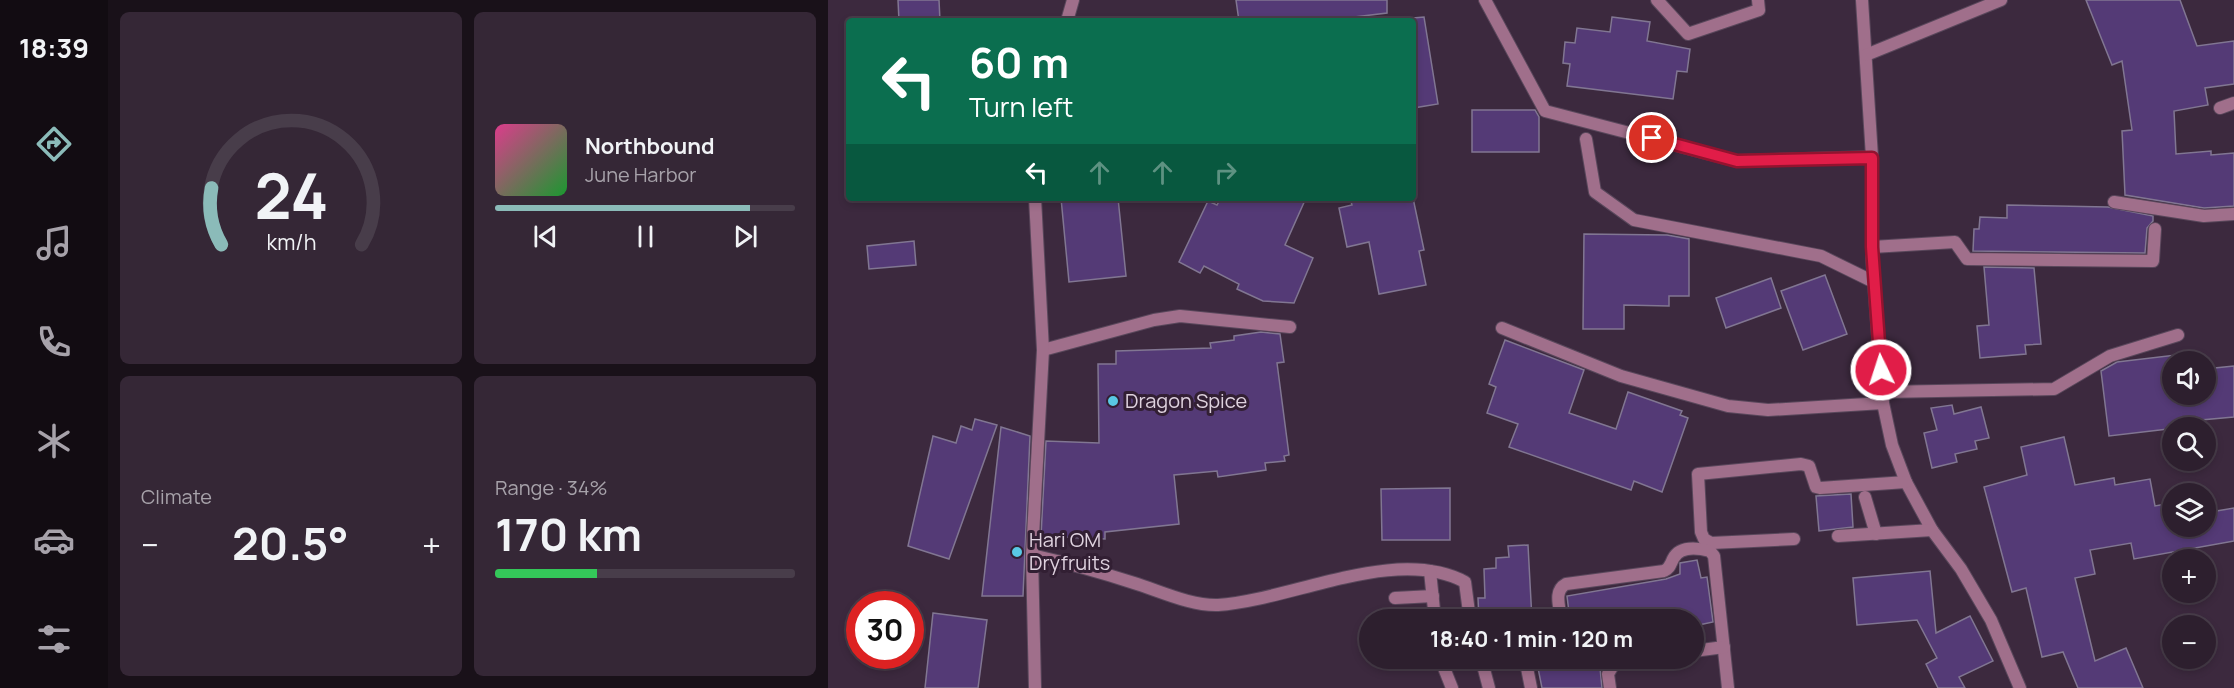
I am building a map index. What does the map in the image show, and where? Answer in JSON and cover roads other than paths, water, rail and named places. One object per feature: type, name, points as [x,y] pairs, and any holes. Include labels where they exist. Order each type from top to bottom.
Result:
[{"type":"street","points":[[1068,18],[1073,0]]},
{"type":"street","points":[[1485,0],[1545,111],[1737,161],[1872,158]]},
{"type":"street","points":[[1657,0],[1688,34],[1759,10],[1758,0]]},
{"type":"street","points":[[1863,0],[1872,158],[1874,282],[1882,398],[1892,445],[1906,482],[1932,530],[1961,569],[1991,620],[2020,688]]},
{"type":"street","points":[[1866,56],[2001,0]]},
{"type":"street","points":[[2220,108],[2234,103]]},
{"type":"street","points":[[1586,139],[1595,192],[1634,220],[1821,256],[1874,282]]},
{"type":"street","points":[[1035,201],[1043,350],[1032,555],[1035,688]]},
{"type":"street","points":[[2114,202],[2204,216],[2234,214]]},
{"type":"street","points":[[1872,247],[1956,242],[1967,259],[2153,261],[2155,229]]},
{"type":"street","points":[[1043,350],[1154,320],[1180,316],[1290,327]]},
{"type":"street","points":[[1502,328],[1621,376],[1728,406],[1768,410],[1882,398],[2054,389],[2110,356],[2178,335]]},
{"type":"street","points":[[1794,539],[1711,543],[1704,539],[1701,532],[1698,474],[1801,464],[1809,466],[1816,487],[1820,488],[1906,482]]},
{"type":"street","points":[[1865,496],[1876,534]]},
{"type":"street","points":[[1838,536],[1932,530]]},
{"type":"street","points":[[1560,609],[1558,593],[1560,587],[1664,571],[1669,568],[1675,555],[1681,550],[1698,548],[1710,550],[1714,556],[1728,688]]},
{"type":"street","points":[[1032,555],[1085,567],[1200,603],[1217,605],[1279,594],[1373,572],[1448,573],[1465,582],[1469,609]]},
{"type":"street","points":[[1430,571],[1434,609]]},
{"type":"street","points":[[1395,598],[1432,596]]},
{"type":"street","points":[[1704,650],[1724,647]]},
{"type":"street","points":[[1444,669],[1452,688]]},
{"type":"street","points":[[1484,669],[1489,688]]},
{"type":"street","points":[[1528,669],[1531,688]]},
{"type":"street","points":[[1610,688],[1608,674],[1611,669]]},
{"type":"place","name":"Dragon Spice","points":[[1113,401]]},
{"type":"place","name":"Hari OM Dryfruits","points":[[1017,552]]}]
